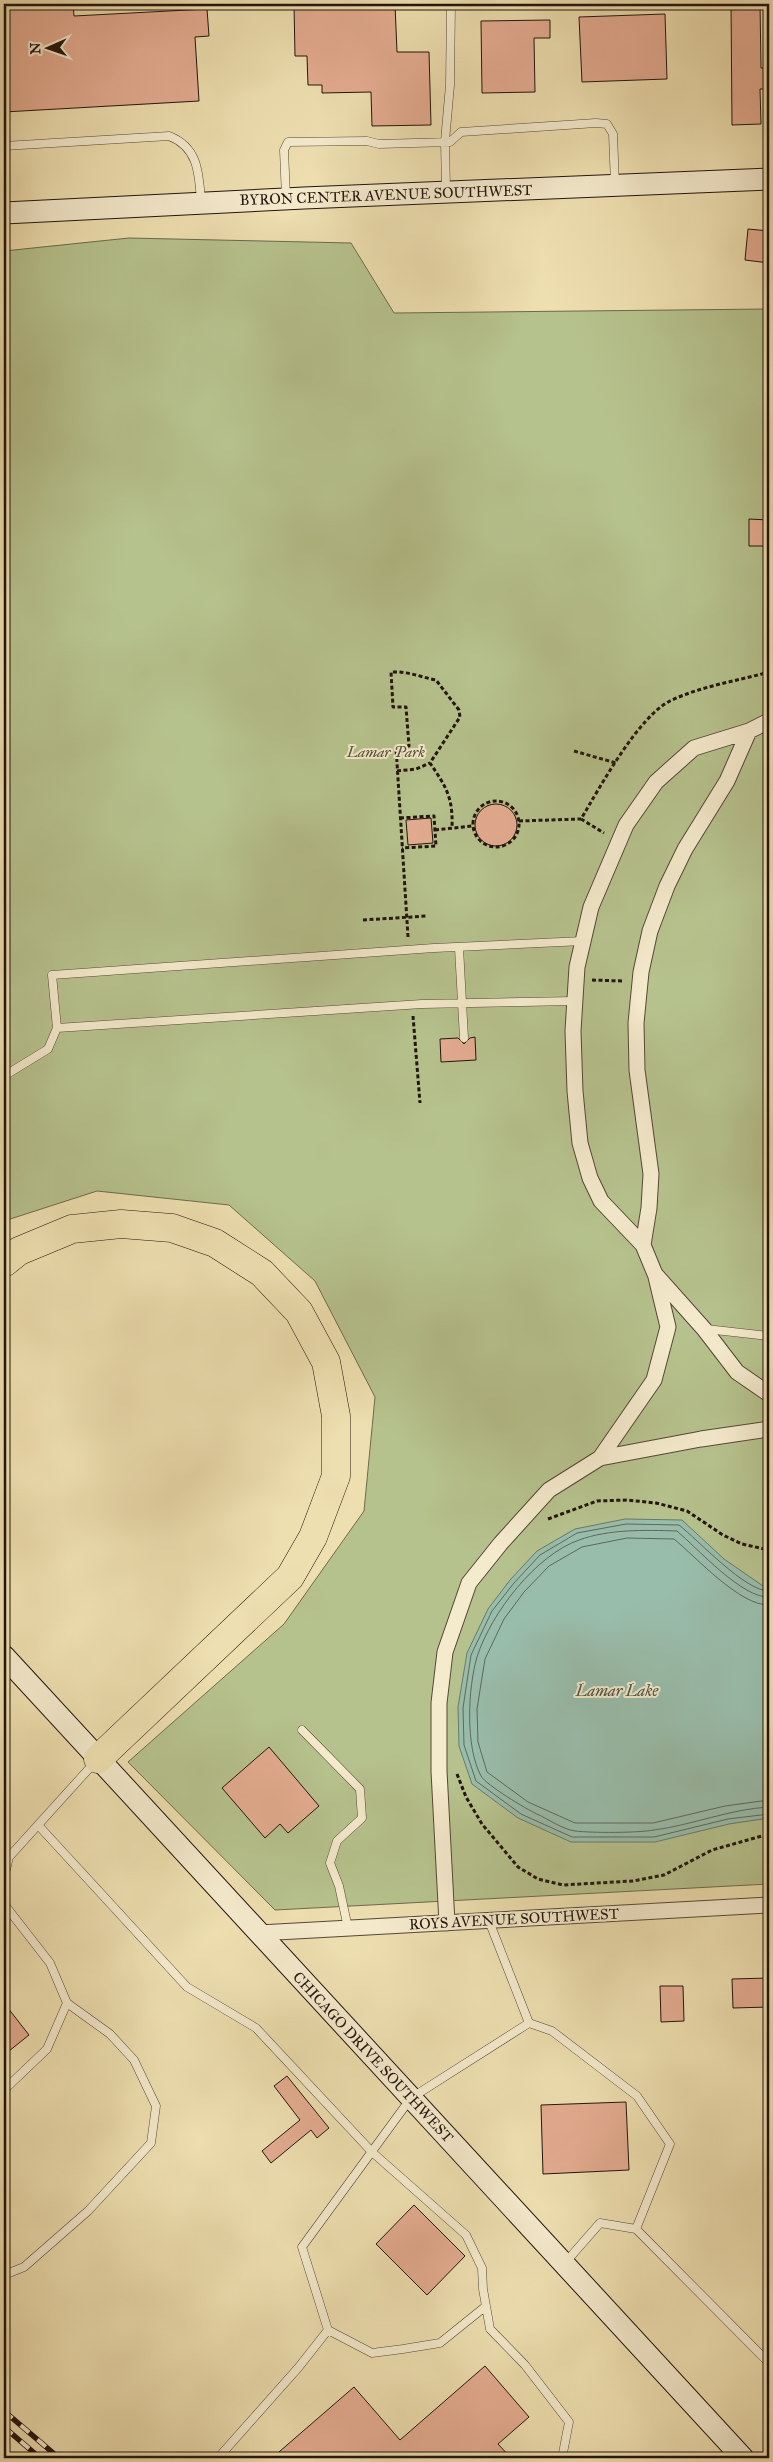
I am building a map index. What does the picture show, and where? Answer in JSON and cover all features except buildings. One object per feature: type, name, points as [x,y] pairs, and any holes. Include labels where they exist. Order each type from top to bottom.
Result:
[{"type":"highway","points":[[4,1263],[19,1251],[72,1229],[121,1224],[172,1228],[215,1243],[262,1273],[299,1312],[326,1362],[336,1416],[336,1476],[313,1538],[290,1577],[98,1759]]},
{"type":"main road","name":"BYRON CENTER AVENUE SOUTHWEST","points":[[4,213],[286,198],[769,179]]},
{"type":"main road","name":"CHICAGO DRIVE SOUTHWEST","points":[[4,1656],[743,2458]]},
{"type":"street","points":[[600,1458],[654,1380],[668,1328],[656,1274],[643,1245],[601,1201],[590,1178],[580,1143],[575,1091],[573,1031],[576,980],[583,941],[591,907],[626,824],[656,782],[694,748],[749,731],[769,721]]},
{"type":"street","points":[[643,1245],[649,1208],[651,1174],[637,1070],[636,1023],[640,982],[650,931],[667,886],[685,849],[727,781],[749,731]]},
{"type":"street","points":[[656,1274],[704,1329],[737,1372],[769,1394]]},
{"type":"street","points":[[447,1923],[439,1771],[439,1703],[445,1652],[469,1584],[501,1543],[549,1490],[600,1458],[701,1439],[769,1430]]},
{"type":"street","name":"ROYS AVENUE SOUTHWEST","points":[[259,1933],[769,1905]]},
{"type":"lane","points":[[446,192],[445,141],[450,85],[451,4]]},
{"type":"lane","points":[[286,198],[284,150],[288,142],[367,141],[379,144],[450,142],[461,132],[607,124],[613,134],[615,185]]},
{"type":"lane","points":[[4,146],[169,136],[178,139],[189,148],[197,163],[201,203]]},
{"type":"lane","points":[[4,1076],[48,1049],[57,1028],[52,975],[408,950],[583,941]]},
{"type":"lane","points":[[460,948],[464,1038]]},
{"type":"lane","points":[[57,1028],[412,1005],[575,1001]]},
{"type":"lane","points":[[704,1329],[769,1336]]},
{"type":"lane","points":[[302,1730],[360,1788],[362,1818],[337,1841],[330,1863],[339,1886],[348,1928]]},
{"type":"lane","points":[[4,1878],[9,1857],[98,1759]]},
{"type":"lane","points":[[38,1825],[187,1987],[256,2028],[372,2152],[466,2235],[482,2268],[482,2289],[490,2329],[525,2365],[568,2422],[562,2458]]},
{"type":"lane","points":[[4,1904],[50,1963],[66,2003],[110,2034],[134,2060],[156,2106],[151,2143],[88,2212],[24,2267],[4,2276]]},
{"type":"lane","points":[[489,1921],[529,2023],[552,2031],[637,2096],[670,2144],[636,2229]]},
{"type":"lane","points":[[4,2090],[47,2050],[66,2003]]},
{"type":"lane","points":[[486,2306],[440,2342],[372,2353],[328,2330],[302,2247],[411,2098],[529,2023]]},
{"type":"lane","points":[[564,2264],[600,2223],[636,2229],[769,2363]]},
{"type":"lane","points":[[218,2458],[298,2368],[328,2330]]},
{"type":"path","points":[[397,771],[416,769],[430,763],[458,723],[459,710],[436,680],[420,678],[406,671],[391,672],[393,707],[406,707],[408,726],[409,746],[396,747],[397,771],[400,818],[407,918],[408,950]]},
{"type":"path","points":[[581,819],[616,763],[649,717],[669,702],[715,686],[769,672]]},
{"type":"path","points":[[574,751],[616,763]]},
{"type":"path","points":[[430,763],[447,788],[451,800],[452,828]]},
{"type":"path","points":[[490,802],[505,802],[512,807],[519,821],[517,836],[506,846],[499,848],[484,845],[478,840],[472,826],[476,811],[490,802]]},
{"type":"path","points":[[400,818],[434,816],[435,830],[436,846],[402,848]]},
{"type":"path","points":[[519,821],[581,819],[618,842]]},
{"type":"path","points":[[435,830],[472,826]]},
{"type":"path","points":[[363,920],[427,916]]},
{"type":"path","points":[[576,980],[640,982]]},
{"type":"path","points":[[412,1005],[420,1103]]},
{"type":"path","points":[[543,1523],[550,1517],[597,1501],[627,1500],[647,1502],[686,1511],[723,1535],[742,1544],[769,1550]]},
{"type":"path","points":[[455,1768],[466,1796],[482,1824],[518,1867],[538,1880],[563,1885],[633,1881],[664,1875],[712,1850],[769,1834]]},
{"type":"green space","name":"Lamar Park","points":[[129,238],[351,243],[394,313],[769,309],[769,1884],[275,1910],[128,1762],[284,1624],[364,1511],[375,1397],[315,1281],[229,1205],[97,1191],[4,1221],[4,251]]},
{"type":"water","name":"Lamar Lake","points":[[625,1519],[682,1520],[724,1559],[763,1586],[769,1586],[769,1818],[729,1824],[655,1842],[571,1842],[518,1818],[472,1784],[459,1746],[458,1707],[467,1653],[488,1609],[510,1580],[537,1551],[575,1529]]},
{"type":"railway","points":[[4,2411],[59,2458]]},
{"type":"railway","points":[[4,2427],[40,2458]]}]
